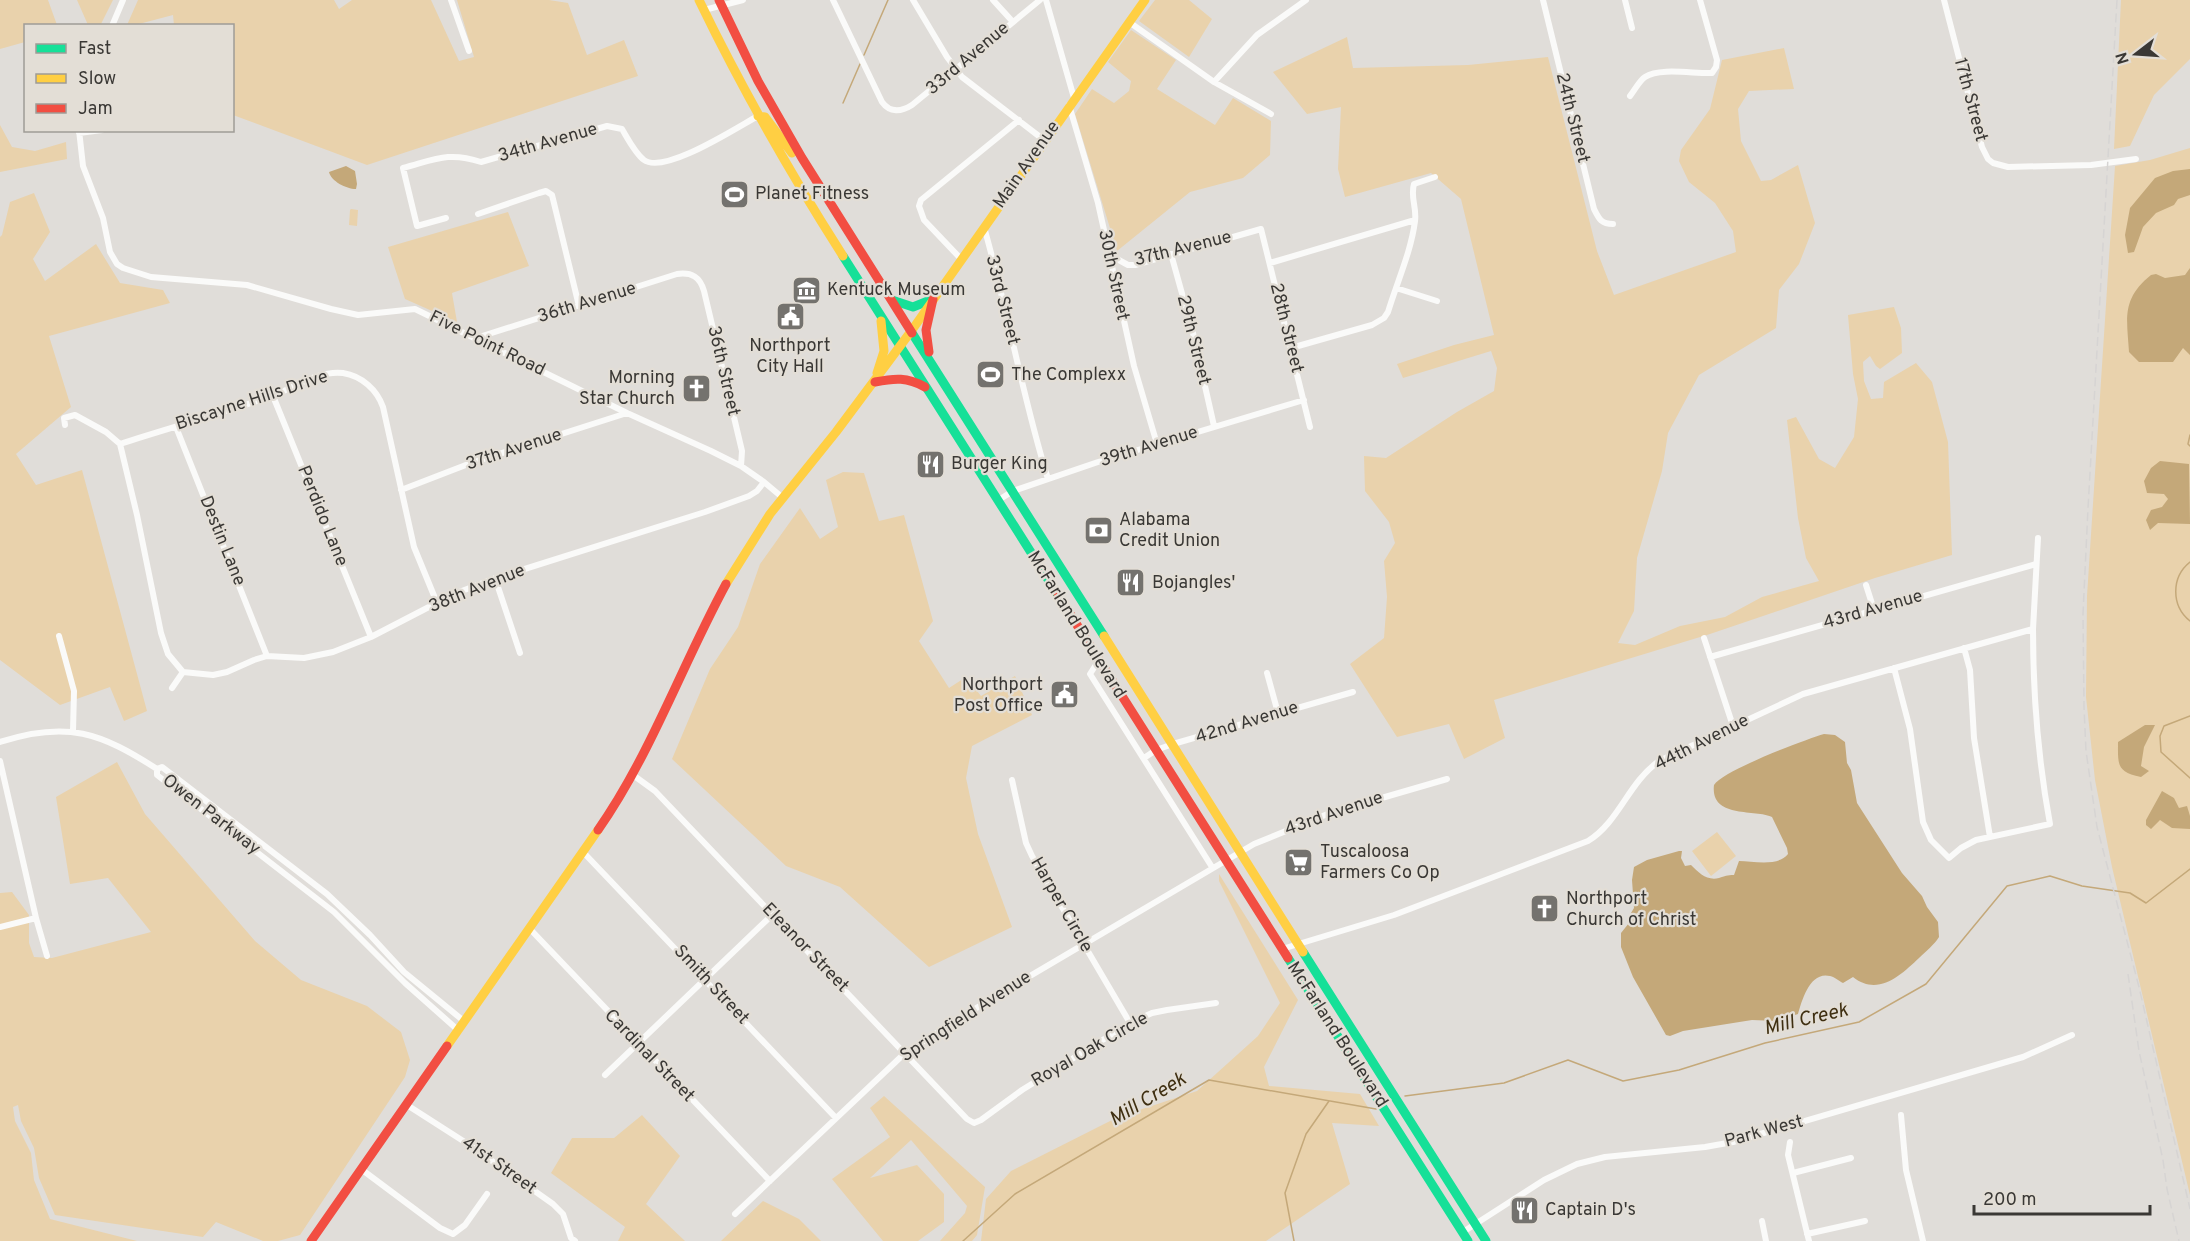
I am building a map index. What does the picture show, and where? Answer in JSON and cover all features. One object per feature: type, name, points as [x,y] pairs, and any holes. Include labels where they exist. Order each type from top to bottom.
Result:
[{"type":"main road","name":"McFarland Boulevard","points":[[699,0],[731,68],[793,178],[1466,1237]]},
{"type":"main road","name":"Main Avenue","points":[[311,1241],[584,853],[633,775],[723,588],[755,535],[912,330],[1145,0]]},
{"type":"main road","name":"McFarland Boulevard","points":[[720,3],[758,81],[802,158],[1486,1241]]},
{"type":"main road","points":[[758,116],[765,117],[793,155],[802,158]]},
{"type":"main road","points":[[891,299],[909,308],[921,306],[933,299]]},
{"type":"main road","points":[[931,361],[926,330],[933,299]]},
{"type":"main road","points":[[874,382],[884,351],[880,315]]},
{"type":"main road","points":[[874,382],[897,376],[908,377],[927,389]]},
{"type":"street","points":[[113,24],[123,0]]},
{"type":"street","points":[[452,0],[469,51]]},
{"type":"street","points":[[704,10],[720,3],[743,0]]},
{"type":"street","name":"33rd Avenue","points":[[833,0],[878,96],[886,107],[892,110],[906,109],[1040,0]]},
{"type":"street","points":[[913,0],[956,70],[975,89],[1044,140]]},
{"type":"street","points":[[993,0],[1013,22]]},
{"type":"street","name":"30th Street","points":[[1046,0],[1089,168],[1134,366],[1157,444]]},
{"type":"street","points":[[1214,82],[1257,35],[1306,0]]},
{"type":"street","name":"24th Street","points":[[1543,0],[1594,209],[1599,221],[1613,224]]},
{"type":"street","points":[[1625,0],[1632,28]]},
{"type":"street","points":[[1630,96],[1642,80],[1653,74],[1712,73],[1717,60],[1700,0]]},
{"type":"street","name":"17th Street","points":[[1944,0],[1982,147],[1988,159],[2008,167],[2091,165],[2136,159]]},
{"type":"street","points":[[1129,22],[1214,82],[1271,114]]},
{"type":"street","name":"34th Avenue","points":[[446,218],[417,226],[403,168],[452,156],[464,156],[481,162],[607,126],[622,129],[644,160],[658,164],[686,155],[758,116]]},
{"type":"street","points":[[962,260],[924,220],[919,207],[921,200],[1019,120]]},
{"type":"street","points":[[79,132],[98,132]]},
{"type":"street","name":"Five Point Road","points":[[79,132],[83,166],[103,218],[110,252],[117,264],[123,268],[151,277],[247,285],[358,315],[415,309],[741,466],[764,482]]},
{"type":"street","points":[[1291,348],[1378,322],[1384,318],[1396,288],[1415,220],[1411,192],[1414,184],[1435,177]]},
{"type":"street","points":[[478,214],[546,191],[552,195],[579,306]]},
{"type":"street","points":[[1270,263],[1415,220]]},
{"type":"street","name":"33rd Street","points":[[984,227],[1001,289],[1033,429],[1048,479]]},
{"type":"street","name":"37th Avenue","points":[[1108,254],[1128,265],[1143,263],[1261,229]]},
{"type":"street","name":"28th Street","points":[[1261,229],[1310,427]]},
{"type":"street","name":"29th Street","points":[[1171,254],[1193,333],[1214,426]]},
{"type":"street","name":"36th Avenue","points":[[476,339],[677,274],[692,274],[698,278]]},
{"type":"street","name":"36th Street","points":[[698,278],[704,291],[742,451],[741,466]]},
{"type":"street","points":[[1396,288],[1437,301]]},
{"type":"street","name":"Biscayne Hills Drive","points":[[120,444],[273,396],[307,380],[328,374],[342,373],[356,376],[378,394],[384,407],[414,547],[437,603]]},
{"type":"street","name":"Perdido Lane","points":[[273,396],[371,637]]},
{"type":"street","name":"39th Avenue","points":[[997,501],[1013,491],[1048,479],[1304,400]]},
{"type":"street","name":"37th Avenue","points":[[401,489],[471,463],[627,413]]},
{"type":"street","points":[[64,425],[64,418],[75,415],[106,432],[120,444],[160,628],[168,654],[183,672],[172,688]]},
{"type":"street","name":"Destin Lane","points":[[176,427],[267,656]]},
{"type":"street","points":[[764,482],[783,498]]},
{"type":"street","name":"38th Avenue","points":[[183,672],[213,675],[227,672],[267,656],[304,658],[319,656],[371,637],[437,603],[495,578],[705,512],[749,496],[757,491],[764,482]]},
{"type":"street","points":[[1894,668],[1910,729],[1926,832],[1937,847],[1949,858],[1968,843],[2050,824],[2037,743],[2033,670],[2038,538]]},
{"type":"street","name":"43rd Avenue","points":[[1710,657],[2036,564]]},
{"type":"street","points":[[495,578],[520,653]]},
{"type":"street","points":[[1866,585],[1874,610]]},
{"type":"street","name":"44th Avenue","points":[[1282,949],[1394,915],[1588,841],[1605,828],[1640,777],[1653,765],[1665,757],[1803,694],[2033,629]]},
{"type":"street","points":[[59,636],[74,691],[73,731]]},
{"type":"street","points":[[1704,638],[1733,726]]},
{"type":"street","points":[[1964,648],[1970,670],[1977,759],[1990,837]]},
{"type":"street","points":[[1099,660],[1090,674],[1212,867]]},
{"type":"street","points":[[1267,673],[1278,713]]},
{"type":"street","name":"42nd Avenue","points":[[1144,758],[1156,750],[1173,744],[1353,692]]},
{"type":"street","points":[[0,742],[30,733],[73,731],[110,741],[158,769]]},
{"type":"street","points":[[0,761],[46,956]]},
{"type":"street","name":"Owen Parkway","points":[[337,909],[157,775],[158,769],[162,767],[280,858],[337,909],[389,961],[465,1022]]},
{"type":"street","name":"Eleanor Street","points":[[633,775],[655,791],[967,1119],[974,1123]]},
{"type":"street","name":"43rd Avenue","points":[[1225,859],[1240,850],[1330,813],[1447,779]]},
{"type":"street","name":"Harper Circle","points":[[1012,780],[1026,843],[1032,856],[1130,1023]]},
{"type":"street","points":[[216,820],[221,814]]},
{"type":"street","name":"Smith Street","points":[[584,853],[836,1119]]},
{"type":"street","points":[[276,865],[280,858]]},
{"type":"street","name":"Springfield Avenue","points":[[735,1214],[905,1053],[1225,859]]},
{"type":"street","points":[[605,1075],[773,914]]},
{"type":"street","points":[[0,927],[36,918]]},
{"type":"street","name":"Cardinal Street","points":[[530,929],[770,1181]]},
{"type":"street","name":"Owen Parkway","points":[[389,961],[405,983],[459,1031]]},
{"type":"street","name":"Royal Oak Circle","points":[[974,1123],[1022,1090],[1130,1023],[1152,1013],[1216,1003]]},
{"type":"street","name":"Park West","points":[[1466,1237],[1475,1224],[1544,1180],[1577,1164],[1605,1156],[1705,1147],[1743,1140],[2023,1057],[2072,1035]]},
{"type":"street","name":"41st Street","points":[[407,1105],[471,1146],[553,1204],[563,1214],[571,1238],[575,1241]]},
{"type":"street","points":[[1901,1115],[1906,1170],[1923,1241]]},
{"type":"street","points":[[1790,1142],[1788,1155],[1808,1238],[1865,1221]]},
{"type":"street","points":[[1793,1173],[1851,1158]]},
{"type":"street","points":[[361,1169],[440,1228],[453,1234],[460,1231],[487,1194]]},
{"type":"street","points":[[1762,1221],[1766,1241]]},
{"type":"shaded area","points":[[0,0],[48,0],[57,24],[24,24],[24,42],[0,49]]},
{"type":"shaded area","points":[[77,0],[113,0],[101,24],[88,24]]},
{"type":"shaded area","points":[[138,0],[334,0],[339,9],[352,0],[431,0],[459,61],[474,57],[457,0],[549,0],[568,3],[587,55],[624,40],[638,76],[367,165],[234,115],[234,24],[174,24],[173,15],[139,24],[127,24]]},
{"type":"shaded area","points":[[1155,0],[1189,0],[1212,19],[1189,57],[1139,21]]},
{"type":"shaded area","points":[[2121,0],[2190,0],[2190,59],[2154,95],[2130,146],[2114,149]]},
{"type":"shaded area","points":[[1131,30],[1176,60],[1157,89],[1215,125],[1233,98],[1271,121],[1270,155],[1243,178],[1190,192],[1117,251],[1075,114],[1092,89],[1114,103],[1129,91],[1131,81],[1108,62]]},
{"type":"shaded area","points":[[1347,37],[1353,68],[1468,65],[1548,57],[1597,251],[1614,295],[1736,252],[1733,231],[1715,203],[1689,182],[1679,161],[1681,150],[1710,109],[1722,60],[1784,48],[1794,89],[1749,91],[1738,109],[1741,141],[1761,181],[1771,180],[1798,165],[1815,223],[1799,264],[1779,290],[1776,328],[1699,375],[1668,433],[1662,471],[1637,558],[1634,611],[1618,643],[1635,645],[1680,626],[1725,617],[1762,597],[1819,581],[1806,558],[1798,518],[1787,420],[1796,417],[1819,459],[1835,468],[1854,437],[1858,399],[1853,374],[1848,315],[1894,307],[1901,328],[1902,353],[1880,369],[1870,356],[1863,362],[1864,381],[1871,399],[1883,398],[1884,382],[1916,363],[1932,382],[1948,442],[1952,555],[1875,578],[1710,634],[1494,700],[1505,738],[1464,759],[1449,724],[1397,737],[1350,664],[1384,638],[1387,597],[1384,561],[1395,543],[1389,522],[1365,491],[1364,456],[1386,458],[1494,391],[1497,368],[1491,351],[1403,378],[1397,364],[1454,345],[1494,335],[1461,199],[1431,173],[1345,197],[1338,169],[1341,107],[1307,114],[1273,72]]},
{"type":"shaded area","points":[[0,125],[12,147],[35,151],[66,142],[67,159],[0,172]]},
{"type":"shaded area","points":[[2190,148],[2190,1195],[2112,867],[2095,780],[2086,697],[2087,596],[2115,166],[2150,160]]},
{"type":"shaded area","points":[[346,166],[355,171],[356,189],[340,184],[330,175],[329,172]]},
{"type":"shaded area","points":[[2190,169],[2190,195],[2178,199],[2174,205],[2156,213],[2143,227],[2134,252],[2128,253],[2125,235],[2130,208],[2155,178],[2173,171]]},
{"type":"shaded area","points":[[34,193],[50,232],[33,259],[45,281],[96,244],[120,283],[163,290],[170,303],[49,336],[71,407],[16,454],[36,485],[82,470],[147,711],[124,721],[110,687],[60,705],[0,660],[0,237],[10,202]]},
{"type":"shaded area","points":[[351,209],[358,210],[357,226],[349,225]]},
{"type":"shaded area","points":[[508,212],[529,266],[452,293],[457,322],[405,299],[388,247]]},
{"type":"shaded area","points":[[2190,268],[2190,355],[2183,348],[2173,362],[2139,362],[2129,352],[2127,319],[2130,301],[2141,284],[2151,275],[2156,274],[2165,278],[2185,275]]},
{"type":"shaded area","points":[[2160,461],[2189,464],[2190,524],[2158,523],[2150,530],[2146,520],[2151,510],[2162,507],[2168,499],[2164,494],[2147,493],[2144,481],[2151,468]]},
{"type":"shaded area","points":[[843,472],[864,473],[879,521],[904,515],[933,621],[919,641],[949,688],[966,677],[981,696],[1015,676],[1032,715],[972,746],[966,778],[978,834],[1012,927],[929,967],[840,887],[786,866],[672,759],[710,669],[738,627],[760,564],[800,508],[820,539],[838,527],[826,480]]},
{"type":"shaded area","points":[[2145,725],[2155,725],[2144,747],[2141,766],[2149,771],[2141,777],[2127,773],[2120,766],[2118,742]]},
{"type":"shaded area","points":[[1824,734],[1835,735],[1845,742],[1847,763],[1851,770],[1857,803],[1902,873],[1922,896],[1938,922],[1939,937],[1905,971],[1889,981],[1871,985],[1862,983],[1853,977],[1843,983],[1830,976],[1817,978],[1808,988],[1798,1014],[1777,1021],[1752,1020],[1666,1035],[1633,977],[1621,947],[1621,933],[1629,923],[1634,908],[1632,880],[1634,867],[1647,860],[1682,851],[1681,858],[1685,866],[1691,865],[1703,876],[1715,879],[1734,875],[1739,861],[1772,862],[1784,858],[1788,854],[1787,848],[1772,817],[1726,808],[1715,796],[1714,785],[1748,764]]},
{"type":"shaded area","points":[[117,762],[145,814],[255,941],[301,980],[367,1006],[401,1032],[410,1060],[405,1077],[300,1235],[278,1241],[263,1241],[216,1222],[203,1237],[55,1215],[39,1178],[34,1148],[21,1121],[18,1105],[13,1107],[15,1121],[31,1153],[34,1180],[50,1219],[137,1241],[0,1241],[0,893],[12,892],[29,915],[29,943],[34,957],[52,958],[151,932],[108,878],[70,884],[56,797]]},
{"type":"shaded area","points":[[2162,791],[2174,798],[2179,808],[2187,806],[2190,829],[2172,828],[2160,820],[2151,829],[2146,825],[2146,820]]},
{"type":"shaded area","points":[[1717,832],[1736,856],[1711,876],[1692,851]]},
{"type":"shaded area","points":[[1219,874],[1298,1000],[1264,1067],[1269,1086],[1360,1094],[1379,1126],[1332,1123],[1350,1184],[1266,1241],[981,1241],[986,1199],[1011,1171],[1118,1117],[1197,1091],[1258,1036],[1280,1003],[1219,881]]},
{"type":"shaded area","points":[[884,1096],[985,1187],[977,1235],[972,1241],[940,1241],[965,1213],[967,1206],[911,1140],[870,1178],[917,1165],[944,1194],[944,1222],[918,1241],[883,1241],[832,1179],[890,1137],[870,1108]]},
{"type":"shaded area","points":[[642,1115],[680,1156],[646,1204],[685,1241],[618,1241],[625,1227],[551,1173],[572,1138],[614,1138]]},
{"type":"shaded area","points":[[763,1201],[799,1219],[821,1241],[721,1241]]},
{"type":"waterway","points":[[864,55],[888,0]]},
{"type":"waterway","points":[[843,103],[860,64]]},
{"type":"waterway","name":"Mill Creek","points":[[2190,435],[2188,444],[2190,446]]},
{"type":"waterway","name":"Mill Creek","points":[[2190,562],[2179,575],[2176,592],[2179,608],[2190,621]]},
{"type":"waterway","name":"Mill Creek","points":[[2190,716],[2164,726],[2160,736],[2161,752],[2190,778]]},
{"type":"waterway","name":"Mill Creek","points":[[1405,1096],[1504,1083],[1568,1060],[1623,1081],[1679,1070],[1765,1043],[1859,1022],[1926,984],[2007,886],[2050,876],[2082,886],[2130,893],[2146,903],[2190,869]]},
{"type":"waterway","name":"Mill Creek","points":[[963,1241],[1015,1194],[1209,1080],[1376,1109]]},
{"type":"waterway","points":[[1294,1241],[1285,1193],[1306,1134],[1329,1101]]},
{"type":"railway","points":[[2117,0],[2083,614],[2086,751],[2097,827],[2139,987],[2190,1209]]},
{"type":"railway","points":[[2128,974],[2139,1051],[2179,1241]]},
{"type":"traffic: fast","points":[[843,256],[1058,595]]},
{"type":"traffic: fast","points":[[892,300],[913,307],[933,299]]},
{"type":"traffic: fast","points":[[912,333],[1104,636]]},
{"type":"traffic: fast","points":[[1303,952],[1486,1241]]},
{"type":"traffic: fast","points":[[1288,958],[1468,1241]]},
{"type":"traffic: slow","points":[[699,0],[767,130],[843,256]]},
{"type":"traffic: slow","points":[[912,330],[1145,0]]},
{"type":"traffic: slow","points":[[758,116],[765,117],[792,153]]},
{"type":"traffic: slow","points":[[877,373],[884,351],[881,321]]},
{"type":"traffic: slow","points":[[726,584],[770,514],[836,432],[912,330]]},
{"type":"traffic: slow","points":[[1104,636],[1303,952]]},
{"type":"traffic: slow","points":[[447,1046],[598,830]]},
{"type":"traffic: jam","points":[[719,0],[758,81],[802,158],[912,333]]},
{"type":"traffic: jam","points":[[929,352],[926,330],[933,299]]},
{"type":"traffic: jam","points":[[875,382],[901,379],[925,387]]},
{"type":"traffic: jam","points":[[598,830],[634,771],[726,584]]},
{"type":"traffic: jam","points":[[1058,595],[1288,958]]},
{"type":"traffic: jam","points":[[311,1241],[447,1046]]},
{"type":"place","name":"Planet Fitness","points":[[734,194]]},
{"type":"place","name":"Kentuck Museum","points":[[806,290]]},
{"type":"place","name":"Northport City Hall","points":[[790,317]]},
{"type":"place","name":"The Complexx","points":[[990,375]]},
{"type":"place","name":"Morning Star Church","points":[[696,388]]},
{"type":"place","name":"Burger King","points":[[930,464]]},
{"type":"place","name":"Alabama Credit Union","points":[[1098,530]]},
{"type":"place","name":"Bojangles'","points":[[1131,583]]},
{"type":"place","name":"Northport Post Office","points":[[1064,695]]},
{"type":"place","name":"Tuscaloosa Farmers Co Op","points":[[1299,862]]},
{"type":"place","name":"Northport Church of Christ","points":[[1545,909]]},
{"type":"place","name":"Captain D's","points":[[1524,1210]]}]
